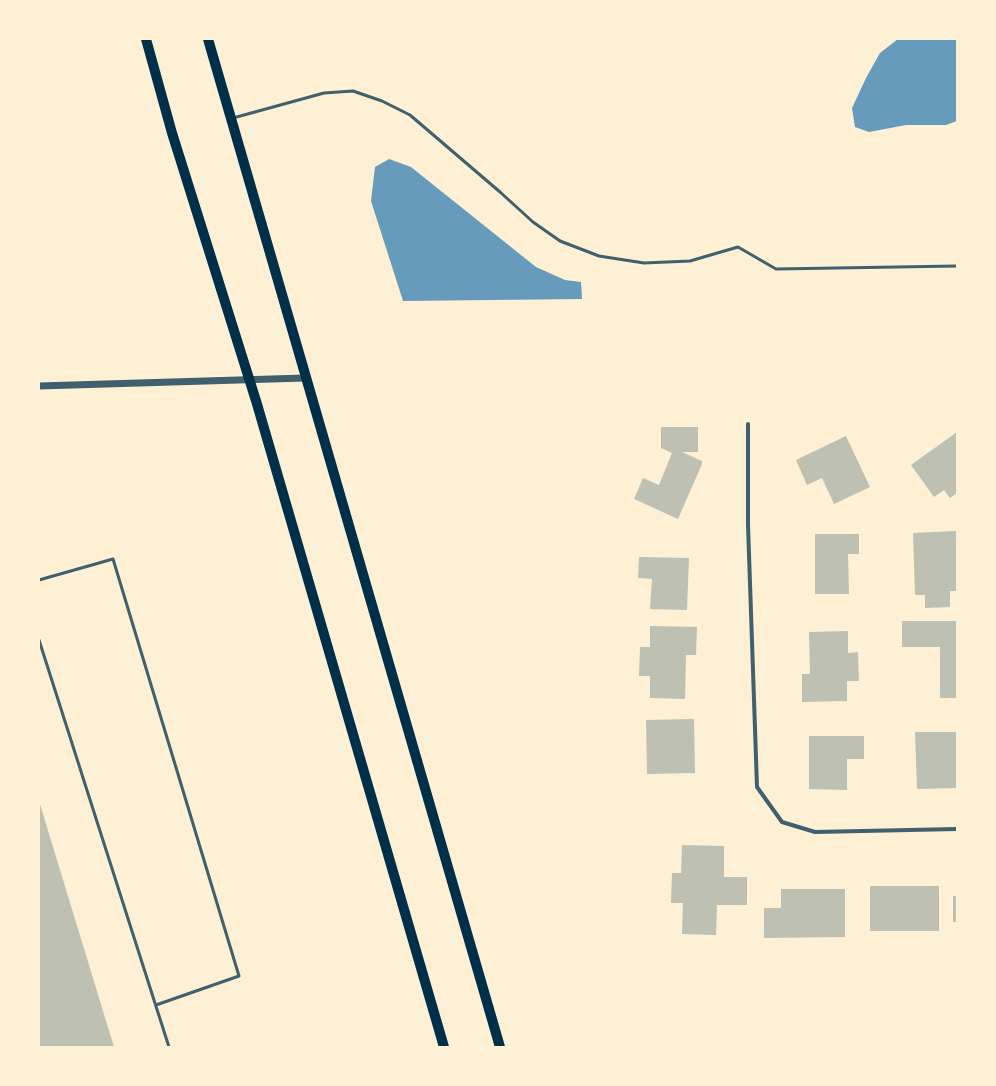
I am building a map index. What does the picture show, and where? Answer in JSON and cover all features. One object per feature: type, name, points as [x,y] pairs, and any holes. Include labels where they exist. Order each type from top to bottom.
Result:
[{"type":"main road","points":[[146,39],[172,133],[250,380],[444,1047]]},
{"type":"main road","points":[[208,39],[500,1047]]},
{"type":"street","points":[[39,386],[306,378]]},
{"type":"street","points":[[748,424],[748,525],[757,787],[782,822],[815,832],[957,829]]},
{"type":"lane","points":[[231,118],[324,93],[352,91],[382,101],[410,115],[489,182],[533,222],[560,241],[599,256],[644,263],[690,261],[738,247],[776,269],[957,266]]},
{"type":"lane","points":[[39,580],[113,559],[239,976],[156,1005]]},
{"type":"lane","points":[[39,640],[169,1047]]},
{"type":"water","points":[[898,39],[957,39],[957,121],[946,125],[906,125],[869,132],[855,127],[852,108],[866,78],[880,53]]},
{"type":"water","points":[[389,159],[411,167],[536,267],[565,280],[581,282],[582,299],[403,301],[371,201],[375,167]]},
{"type":"building","points":[[661,427],[698,427],[698,452],[682,452],[702,461],[702,464],[678,519],[634,499],[643,478],[659,485],[672,453],[661,448]]},
{"type":"building","points":[[957,432],[957,493],[950,498],[944,490],[934,497],[911,465]]},
{"type":"building","points":[[846,436],[870,487],[834,504],[822,478],[807,485],[796,460]]},
{"type":"building","points":[[956,531],[957,591],[950,591],[950,607],[925,608],[925,595],[915,595],[913,533]]},
{"type":"building","points":[[815,534],[859,534],[859,554],[848,554],[849,594],[815,594]]},
{"type":"building","points":[[639,557],[689,558],[687,610],[650,609],[652,579],[638,578]]},
{"type":"building","points":[[902,621],[957,621],[957,698],[940,698],[940,647],[902,647]]},
{"type":"building","points":[[650,626],[697,627],[696,655],[686,655],[685,699],[650,698],[650,676],[639,676],[640,647],[650,647]]},
{"type":"building","points":[[848,631],[848,653],[858,652],[859,681],[847,681],[847,701],[802,702],[802,674],[810,674],[809,632]]},
{"type":"building","points":[[694,719],[695,773],[647,774],[646,720]]},
{"type":"building","points":[[915,732],[957,732],[957,788],[917,789]]},
{"type":"building","points":[[809,736],[864,736],[864,759],[847,759],[847,790],[809,789]]},
{"type":"building","points":[[39,801],[114,1047],[39,1047]]},
{"type":"building","points":[[682,845],[724,846],[724,877],[747,877],[747,905],[717,905],[716,935],[682,934],[683,903],[671,903],[672,873],[681,873]]},
{"type":"building","points":[[870,886],[939,886],[939,931],[870,931]]},
{"type":"building","points":[[781,889],[845,889],[845,937],[764,938],[764,908],[781,908]]},
{"type":"building","points":[[953,896],[957,896],[957,922],[953,922]]}]
